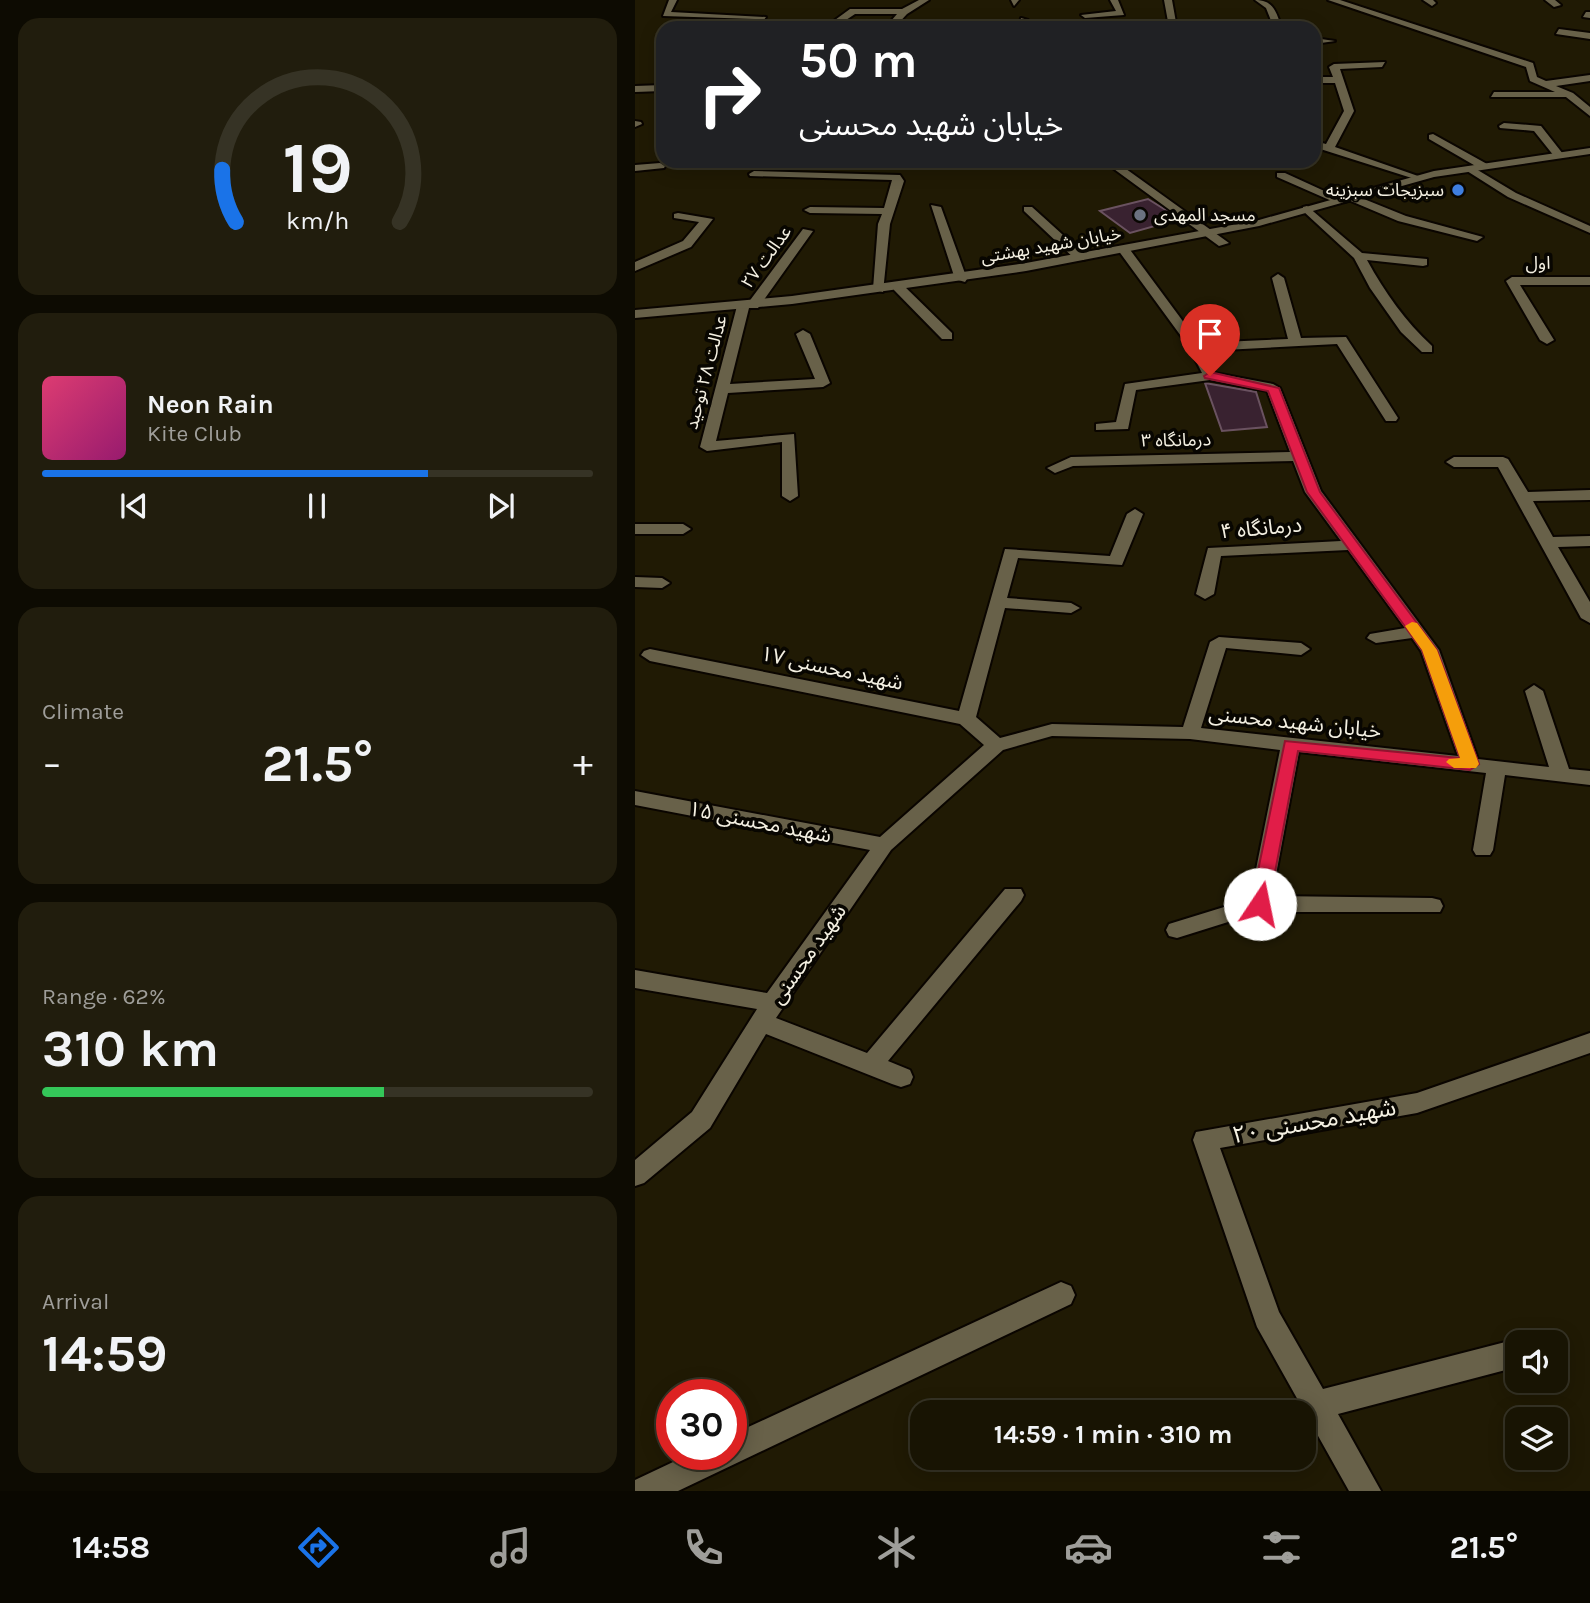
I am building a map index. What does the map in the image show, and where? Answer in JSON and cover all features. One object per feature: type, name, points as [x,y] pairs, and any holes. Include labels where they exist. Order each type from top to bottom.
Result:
[{"type":"street","points":[[673,0],[666,14],[762,17],[759,21]]},
{"type":"street","points":[[900,0],[923,1]]},
{"type":"street","points":[[1085,15],[1121,13],[1113,0]]},
{"type":"street","points":[[1168,0],[1172,21]]},
{"type":"street","points":[[1259,0],[1270,7],[1275,21]]},
{"type":"street","points":[[1333,0],[1530,65],[1533,79],[1570,95],[1590,113]]},
{"type":"street","points":[[896,21],[904,12],[923,1]]},
{"type":"street","points":[[838,21],[853,11],[904,12]]},
{"type":"street","points":[[1559,32],[1590,36]]},
{"type":"street","points":[[1321,41],[1331,41]]},
{"type":"street","points":[[1329,148],[1349,111],[1334,66],[1382,64]]},
{"type":"street","points":[[1546,85],[1590,78]]},
{"type":"street","points":[[1321,80],[1338,80]]},
{"type":"street","points":[[635,89],[656,87]]},
{"type":"street","points":[[1494,95],[1570,95]]},
{"type":"street","points":[[1504,126],[1537,128],[1558,154]]},
{"type":"street","points":[[1432,137],[1512,195],[1590,230]]},
{"type":"street","points":[[1321,146],[1414,178]]},
{"type":"street","name":"خیابان شهید بهشتی","points":[[635,313],[748,306],[961,279],[1211,232],[1307,209],[1414,178],[1590,151]]},
{"type":"street","points":[[639,172],[656,167]]},
{"type":"street","points":[[1118,168],[1223,243]]},
{"type":"street","points":[[754,174],[896,177],[898,181],[884,224],[879,289]]},
{"type":"street","points":[[1281,175],[1402,219],[1477,237]]},
{"type":"street","points":[[935,207],[961,279]]},
{"type":"street","points":[[1028,209],[1080,257]]},
{"type":"street","points":[[1307,209],[1359,257],[1376,288],[1406,329],[1427,349]]},
{"type":"street","points":[[810,210],[889,211]]},
{"type":"street","points":[[635,267],[687,244],[707,219],[678,216]]},
{"type":"street","name":"عدالت ۲۷","points":[[748,306],[807,230]]},
{"type":"street","points":[[1124,250],[1195,347],[1210,376]]},
{"type":"street","points":[[1359,257],[1423,262]]},
{"type":"street","points":[[1278,278],[1297,342]]},
{"type":"street","name":"اول","points":[[1547,340],[1512,281],[1590,281]]},
{"type":"street","points":[[898,287],[947,336]]},
{"type":"street","name":"عدالت ۲۸ توحید","points":[[748,306],[707,447],[789,437],[790,496]]},
{"type":"street","points":[[722,389],[823,383],[803,334]]},
{"type":"street","points":[[1195,347],[1341,340],[1391,418]]},
{"type":"street","points":[[1101,427],[1123,426],[1130,387],[1210,376],[1273,388],[1313,492],[1430,650],[1470,764]]},
{"type":"street","name":"درمانگاه ۳","points":[[1055,468],[1071,462],[1299,456]]},
{"type":"street","points":[[1454,462],[1503,462],[1547,542],[1585,600],[1590,618]]},
{"type":"street","points":[[1522,497],[1590,495]]},
{"type":"street","points":[[966,719],[1011,552],[1116,561],[1135,514]]},
{"type":"street","points":[[635,530],[683,529]]},
{"type":"street","points":[[1547,542],[1590,541]]},
{"type":"street","name":"درمانگاه ۴","points":[[1205,594],[1214,551],[1352,545]]},
{"type":"street","points":[[635,582],[662,583]]},
{"type":"street","points":[[998,602],[1071,608]]},
{"type":"street","points":[[1376,638],[1417,632]]},
{"type":"street","points":[[1190,733],[1219,642],[1301,649]]},
{"type":"street","name":"شهید محسنی ۱۷","points":[[650,655],[966,719],[996,745]]},
{"type":"street","points":[[1534,691],[1561,775]]},
{"type":"street","name":"خیابان شهید محسنی","points":[[996,745],[1051,730],[1190,733],[1590,778]]},
{"type":"street","name":"شهید محسنی","points":[[635,1175],[701,1120],[768,1012],[884,845],[996,745]]},
{"type":"street","points":[[1260,904],[1291,745]]},
{"type":"street","points":[[1483,849],[1497,767]]},
{"type":"street","name":"شهید محسنی ۱۵","points":[[635,798],[884,845]]},
{"type":"street","points":[[871,1065],[1013,895]]},
{"type":"street","points":[[1177,929],[1260,904],[1432,906]]},
{"type":"street","points":[[635,979],[768,1012],[900,1077]]},
{"type":"street","name":"شهید محسنی ۲۰","points":[[1367,1491],[1267,1318],[1205,1140],[1417,1103],[1590,1043]]},
{"type":"street","points":[[747,1442],[1061,1295]]},
{"type":"street","points":[[1317,1405],[1505,1356]]},
{"type":"street","points":[[645,1491],[689,1470]]},
{"type":"building","name":"مسجد المهدی","points":[[1148,199],[1180,219],[1130,233],[1100,211]]},
{"type":"building","points":[[1205,383],[1256,392],[1267,427],[1222,431]]},
{"type":"slow traffic","points":[[1412,626],[1430,650],[1470,764],[1454,762]]},
{"type":"place","name":"سبزیجات سبزینه","points":[[1458,190]]},
{"type":"place","name":"مسجد المهدی","points":[[1140,215]]},
{"type":"route","points":[[1210,376],[1273,388],[1313,492],[1430,650],[1470,764],[1291,745],[1260,904]]}]
